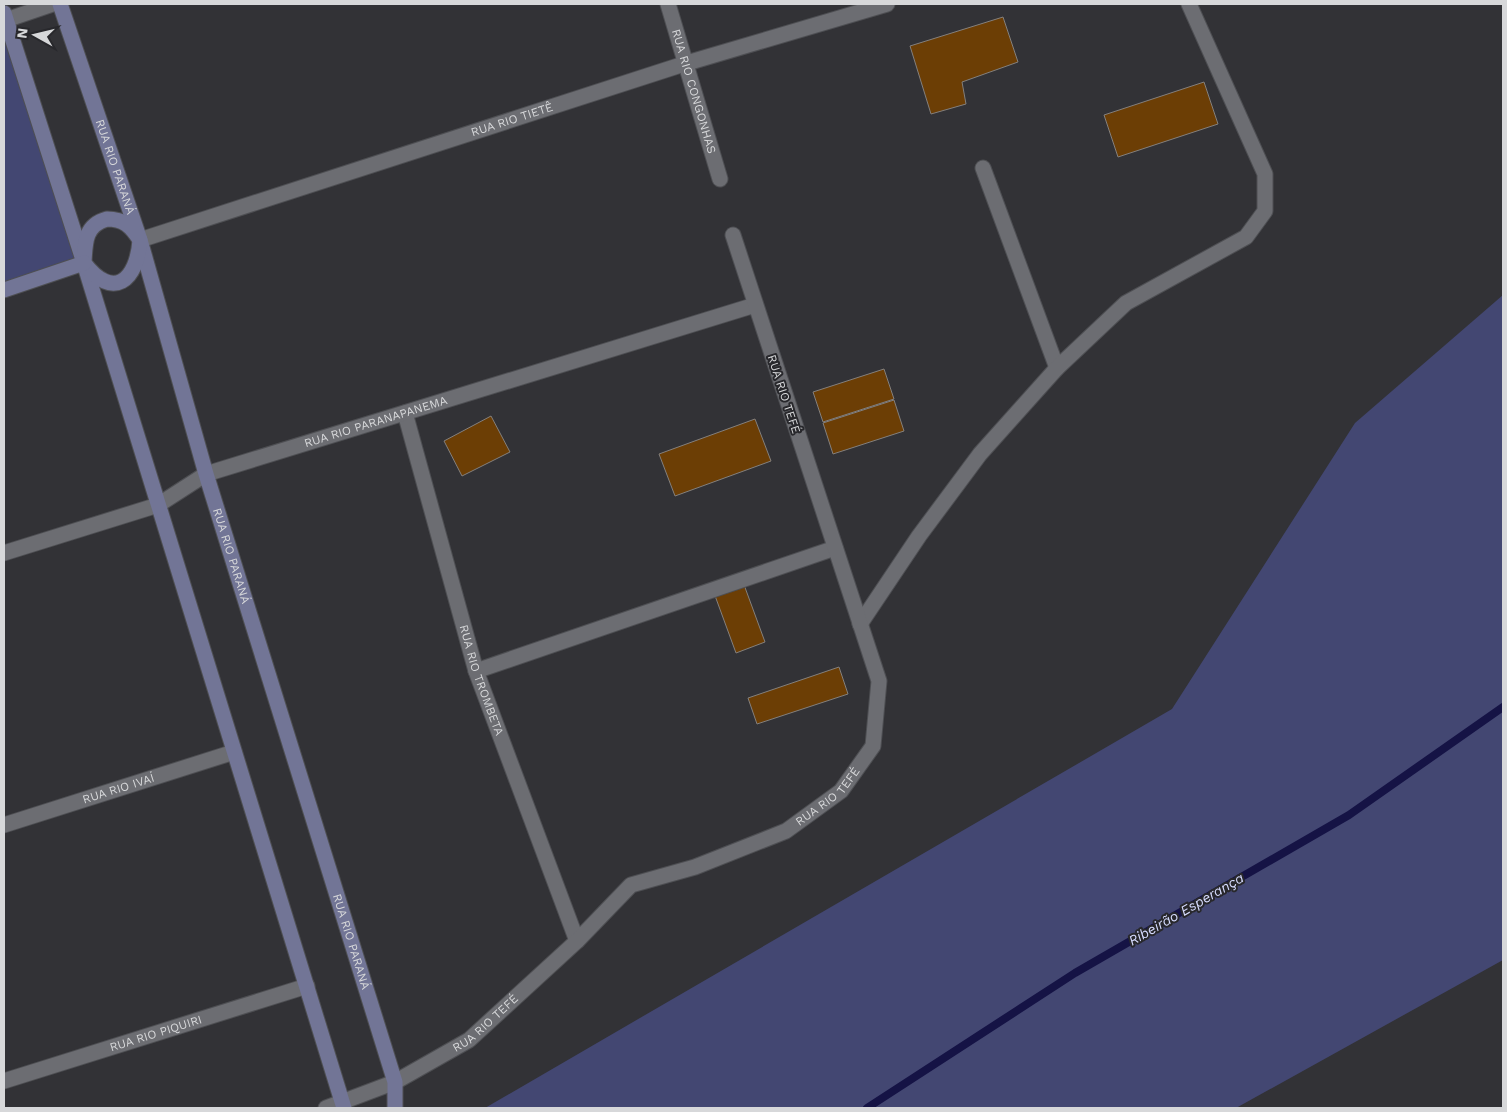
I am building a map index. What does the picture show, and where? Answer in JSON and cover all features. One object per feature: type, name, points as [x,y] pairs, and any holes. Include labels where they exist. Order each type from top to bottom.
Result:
[{"type":"street","points":[[53,4],[5,16],[84,263],[344,1105]]},
{"type":"street","name":"RUA RIO PARANÁ","points":[[60,4],[140,240],[206,474],[395,1082],[395,1108]]},
{"type":"street","name":"RUA RIO CONGONHAS","points":[[668,4],[720,179]]},
{"type":"street","name":"RUA RIO TIETÊ","points":[[140,240],[687,63],[887,4]]},
{"type":"street","points":[[860,624],[919,536],[980,454],[1057,368],[1126,303],[1246,238],[1265,211],[1265,174],[1189,4]]},
{"type":"street","points":[[984,168],[1057,368]]},
{"type":"street","points":[[118,219],[133,229],[140,240],[139,252],[134,268],[126,278],[116,284],[103,282],[92,274],[84,263],[85,240],[90,227],[98,222],[118,219]]},
{"type":"street","name":"RUA RIO TEFÉ","points":[[326,1108],[344,1105],[395,1082],[469,1040],[576,941],[631,885],[695,867],[786,831],[841,792],[873,746],[878,681],[732,235]]},
{"type":"street","points":[[4,290],[84,263]]},
{"type":"street","name":"RUA RIO PARANAPANEMA","points":[[4,553],[158,506],[206,474],[755,305]]},
{"type":"street","name":"RUA RIO TROMBETA","points":[[405,413],[476,671],[576,941]]},
{"type":"street","points":[[476,671],[835,548]]},
{"type":"street","name":"RUA RIO IVAÍ","points":[[4,825],[234,752]]},
{"type":"street","name":"RUA RIO PIQUIRI","points":[[4,1081],[307,986]]},
{"type":"shaded area","points":[[4,13],[84,263],[4,290]]},
{"type":"shaded area","points":[[1503,295],[1503,960],[1236,1108],[485,1108],[1172,709],[1355,423]]},
{"type":"building","points":[[1003,17],[1018,62],[962,82],[966,104],[931,114],[910,46]]},
{"type":"building","points":[[1204,82],[1218,124],[1118,157],[1104,115]]},
{"type":"building","points":[[884,369],[894,399],[823,422],[813,392]]},
{"type":"building","points":[[894,400],[904,431],[833,454],[823,423]]},
{"type":"building","points":[[491,416],[510,452],[462,476],[444,441]]},
{"type":"building","points":[[755,419],[771,461],[675,496],[659,454]]},
{"type":"building","points":[[743,582],[765,642],[736,653],[714,593]]},
{"type":"building","points":[[839,667],[848,694],[757,724],[748,698]]},
{"type":"waterway","name":"Ribeirão Esperança","points":[[867,1108],[1075,973],[1349,815],[1503,707]]}]
